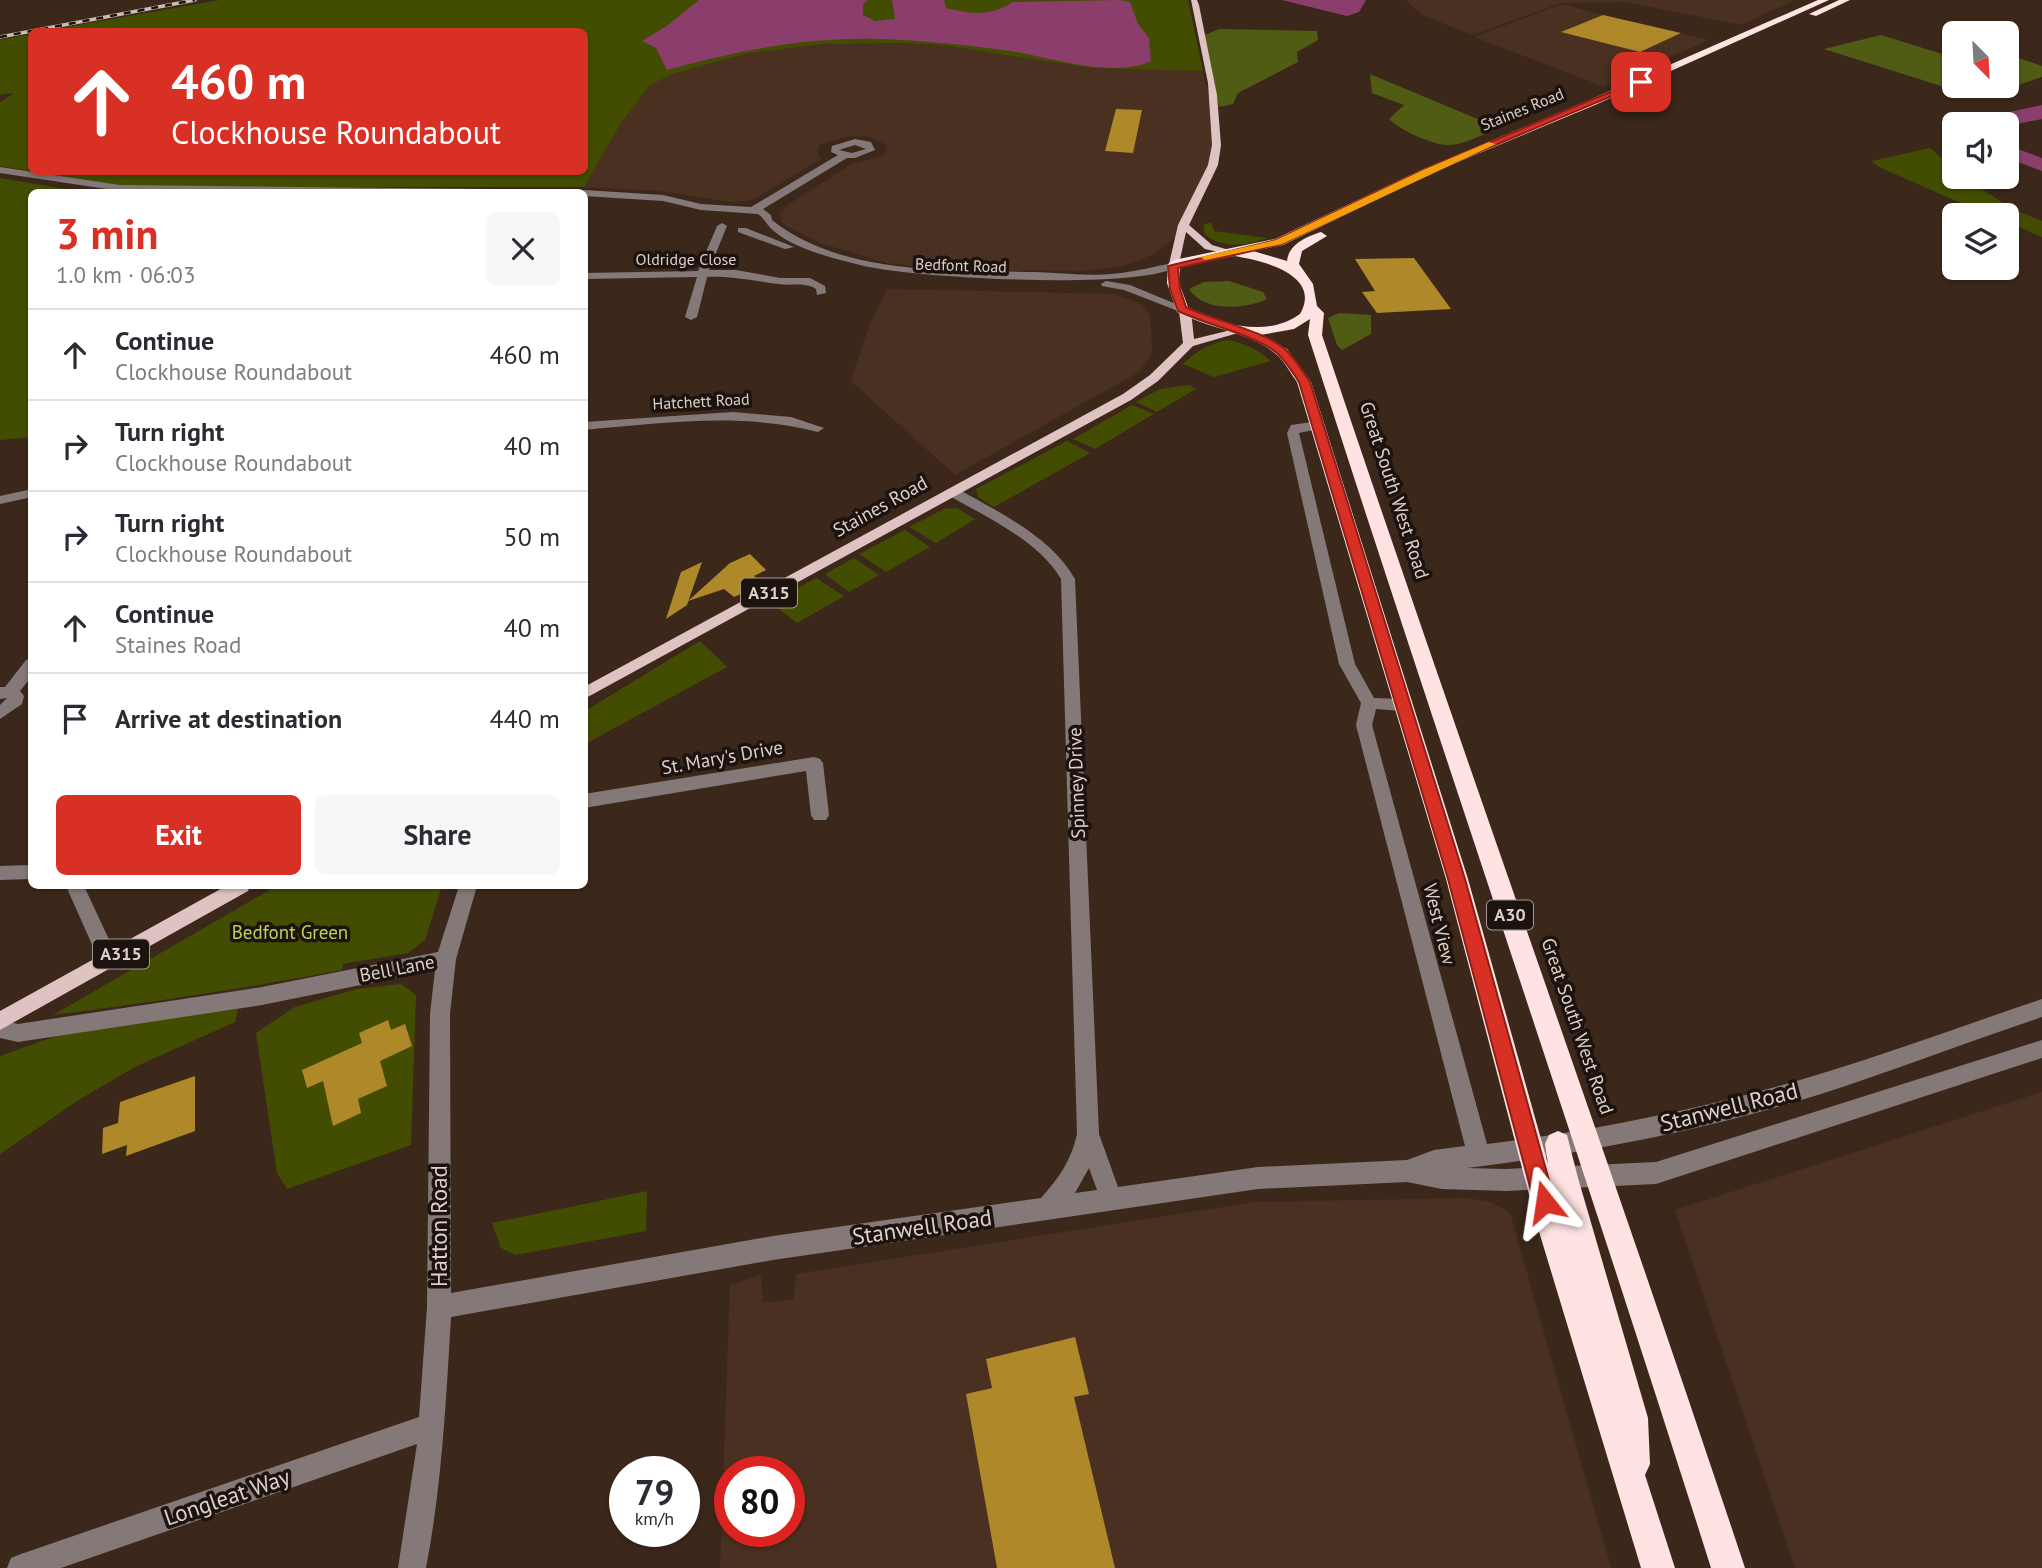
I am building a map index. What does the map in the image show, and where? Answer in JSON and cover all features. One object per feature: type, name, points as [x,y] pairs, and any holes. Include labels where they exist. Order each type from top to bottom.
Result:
[{"type":"highway","name":"Staines Road","points":[[1174,265],[1279,242],[1426,172],[1825,0]]},
{"type":"highway","points":[[1658,86],[1846,0]]},
{"type":"highway","name":"Staines Road","points":[[1296,271],[1292,257],[1299,247],[1427,184],[1500,154]]},
{"type":"highway","points":[[1233,252],[1270,259],[1296,271]]},
{"type":"highway","points":[[1174,265],[1175,289],[1184,310],[1241,331],[1277,328],[1296,322],[1302,319],[1310,307]]},
{"type":"highway","name":"Great South West Road","points":[[1296,271],[1307,284],[1310,307],[1317,313],[1315,335],[1588,1138],[1728,1568]]},
{"type":"highway","name":"A30","points":[[1241,331],[1282,352],[1295,366],[1304,382],[1402,705],[1544,1146]]},
{"type":"highway","points":[[1544,1146],[1636,1497],[1658,1568]]},
{"type":"main road","points":[[1174,265],[1175,249],[1183,225],[1214,162],[1216,131],[1210,73],[1199,36],[1199,16],[1195,0]]},
{"type":"main road","points":[[1183,225],[1209,247],[1233,252]]},
{"type":"main road","points":[[1184,310],[1189,344]]},
{"type":"main road","name":"Staines Road","points":[[588,692],[1127,397],[1154,378],[1189,344],[1241,331]]},
{"type":"main road","name":"A315","points":[[0,1021],[236,889]]},
{"type":"street","points":[[754,210],[845,155]]},
{"type":"street","points":[[0,170],[28,174]]},
{"type":"street","points":[[33,175],[120,188],[213,189]]},
{"type":"street","name":"Bedfont Road","points":[[588,193],[663,198],[701,207],[754,210],[765,214],[767,221],[782,233],[818,248],[863,263],[923,273],[1118,276],[1174,265]]},
{"type":"street","name":"Bedfont Road","points":[[701,207],[702,211],[721,224],[848,268],[897,278],[970,283],[1109,284],[1126,287],[1184,310]]},
{"type":"street","points":[[691,317],[707,258],[718,241],[722,217],[736,211]]},
{"type":"street","points":[[718,241],[767,221]]},
{"type":"street","name":"Oldridge Close","points":[[588,276],[736,274],[780,281],[810,281],[821,288],[821,293]]},
{"type":"street","name":"Hatchett Road","points":[[588,426],[750,415],[785,419],[818,428]]},
{"type":"street","points":[[1319,425],[1294,428],[1293,433],[1347,664],[1369,704],[1402,705]]},
{"type":"street","name":"Spinney Drive","points":[[953,492],[1051,554],[1065,569],[1068,579],[1088,1134],[1083,1161],[1071,1181],[1047,1208]]},
{"type":"street","points":[[0,500],[28,495]]},
{"type":"street","points":[[0,713],[10,708],[16,700],[16,696],[5,692],[28,668]]},
{"type":"street","name":"West View","points":[[1369,704],[1364,725],[1479,1155]]},
{"type":"street","name":"St. Mary's Drive","points":[[588,800],[814,763],[820,816]]},
{"type":"street","points":[[0,873],[28,872]]},
{"type":"street","points":[[76,889],[109,961]]},
{"type":"street","name":"Hatton Road","points":[[412,1568],[421,1527],[432,1426],[439,1307],[440,1014],[446,959],[467,889]]},
{"type":"street","name":"Bell Lane","points":[[0,1029],[19,1033],[138,1017],[262,996],[446,959]]},
{"type":"street","name":"Stanwell Road","points":[[1407,1171],[1434,1161],[1544,1146],[1702,1116],[1819,1084],[2042,1008]]},
{"type":"street","name":"Stanwell Road","points":[[439,1307],[772,1248],[1258,1178],[1407,1171],[1443,1178],[1600,1177],[1656,1173],[2042,1049]]},
{"type":"street","name":"Spinney Drive","points":[[1088,1134],[1111,1198]]},
{"type":"street","name":"Longleat Way","points":[[21,1568],[432,1426]]},
{"type":"shaded area","points":[[699,0],[867,0],[863,5],[863,15],[875,21],[895,19],[892,0],[944,0],[946,8],[980,13],[1005,7],[1013,2],[1120,0],[1130,2],[1138,24],[1149,38],[1151,61],[1119,68],[1100,67],[960,45],[850,39],[771,47],[667,70],[656,48],[642,41],[668,25]]},
{"type":"shaded area","points":[[1282,0],[1366,0],[1359,12],[1347,16]]},
{"type":"shaded area","points":[[1406,0],[1795,0],[1742,25],[1625,2],[1561,3],[1472,35],[1422,15]]},
{"type":"shaded area","points":[[1562,4],[1708,40],[1605,87],[1474,37]]},
{"type":"shaded area","points":[[861,42],[941,45],[1090,68],[1203,71],[1221,150],[1214,176],[1185,230],[1154,254],[1124,266],[1083,271],[950,270],[887,263],[820,243],[783,224],[779,214],[789,204],[852,164],[883,156],[888,146],[871,137],[852,136],[821,144],[817,151],[821,159],[755,199],[746,201],[730,202],[660,191],[584,187],[620,125],[650,85],[673,74],[749,53],[785,47]]},
{"type":"shaded area","points":[[2042,105],[2042,119],[2019,124],[2019,112],[2009,112]]},
{"type":"shaded area","points":[[2019,149],[2042,158],[2042,171],[2019,162]]},
{"type":"shaded area","points":[[887,289],[1115,294],[1141,304],[1150,315],[1152,352],[1139,372],[955,475],[851,381],[870,324]]},
{"type":"shaded area","points":[[2042,1092],[2042,1568],[1795,1568],[1675,1210]]},
{"type":"shaded area","points":[[1467,1198],[1491,1202],[1510,1213],[1611,1568],[720,1568],[721,1547],[805,1547],[805,1456],[724,1456],[730,1285],[761,1275],[763,1303],[794,1299],[796,1274],[1255,1202]]},
{"type":"green space","points":[[220,0],[1188,0],[1203,71],[1090,68],[941,45],[823,44],[749,53],[673,74],[650,85],[620,125],[584,187],[129,187],[53,175],[588,175],[588,28],[61,28]]},
{"type":"green space","points":[[1219,29],[1317,31],[1318,40],[1297,52],[1298,62],[1238,93],[1233,104],[1219,107],[1205,35]]},
{"type":"green space","points":[[28,35],[28,171],[0,166],[0,102],[14,93],[0,95],[0,40]]},
{"type":"green space","points":[[1881,35],[1942,54],[1942,86],[1824,49]]},
{"type":"green space","points":[[2020,58],[2042,66],[2042,77],[2020,84]]},
{"type":"green space","points":[[1370,74],[1499,128],[1451,145],[1418,137],[1389,119],[1404,105],[1372,93]]},
{"type":"green space","points":[[1930,148],[1942,158],[1942,189],[1982,189],[2003,203],[1961,203],[1879,167],[1872,161]]},
{"type":"green space","points":[[0,178],[65,189],[28,189],[28,437],[0,440]]},
{"type":"green space","points":[[2019,212],[2042,221],[2042,237],[2019,227]]},
{"type":"green space","points":[[1211,222],[1214,231],[1267,238],[1235,245],[1218,242],[1205,234],[1203,225]]},
{"type":"green space","points":[[1229,281],[1263,292],[1267,299],[1248,305],[1226,307],[1205,302],[1189,289],[1204,282]]},
{"type":"green space","points":[[1339,313],[1371,315],[1371,334],[1342,350],[1337,345],[1328,318]]},
{"type":"green space","points":[[1227,340],[1251,348],[1271,361],[1214,377],[1183,364],[1203,349]]},
{"type":"green space","points":[[1189,385],[1196,389],[1157,412],[1136,402],[1160,389]]},
{"type":"green space","points":[[1132,405],[1154,414],[1095,449],[1073,439]]},
{"type":"green space","points":[[1067,441],[1090,453],[994,507],[978,497],[976,489]]},
{"type":"green space","points":[[957,508],[975,519],[936,543],[909,527],[944,509]]},
{"type":"green space","points":[[905,530],[930,547],[886,572],[859,554]]},
{"type":"green space","points":[[854,558],[879,575],[849,592],[825,574]]},
{"type":"green space","points":[[816,578],[844,596],[797,623],[771,603]]},
{"type":"green space","points":[[700,641],[727,667],[588,742],[588,709]]},
{"type":"green space","name":"Bedfont Green","points":[[272,889],[441,889],[425,940],[408,953],[343,964],[342,970],[270,983],[53,1015]]},
{"type":"green space","points":[[401,984],[416,995],[411,1145],[287,1189],[277,1173],[256,1033],[295,1007],[357,989]]},
{"type":"green space","points":[[238,1009],[235,1022],[137,1066],[80,1099],[0,1154],[0,1056],[67,1032]]},
{"type":"green space","points":[[647,1191],[646,1231],[515,1255],[501,1248],[492,1223]]},
{"type":"building","points":[[1603,15],[1681,33],[1640,52],[1561,32]]},
{"type":"building","points":[[1116,109],[1142,110],[1133,153],[1105,151]]},
{"type":"building","points":[[1414,258],[1451,309],[1377,313],[1362,292],[1375,291],[1355,259]]},
{"type":"building","points":[[750,554],[766,570],[754,576],[764,584],[734,597],[724,589],[688,601],[730,563]]},
{"type":"building","points":[[702,562],[687,605],[666,619],[681,572]]},
{"type":"building","points":[[388,1020],[391,1030],[405,1024],[412,1046],[380,1061],[387,1086],[358,1099],[361,1113],[333,1126],[323,1081],[307,1088],[302,1070],[362,1043],[359,1033]]},
{"type":"building","points":[[195,1076],[195,1131],[126,1156],[127,1145],[102,1154],[103,1128],[118,1123],[120,1102]]},
{"type":"building","points":[[1075,1337],[1089,1394],[1074,1397],[1115,1568],[997,1568],[966,1394],[992,1388],[986,1359]]},
{"type":"railway","points":[[47,28],[195,0]]},
{"type":"railway","points":[[0,37],[28,32]]},
{"type":"slow traffic","points":[[1205,257],[1279,242],[1426,172],[1492,144]]},
{"type":"route","points":[[1545,1202],[1514,1097],[1457,879],[1304,382],[1295,366],[1282,352],[1267,342],[1182,309],[1175,289],[1173,266],[1279,242],[1471,152],[1641,82]]}]
